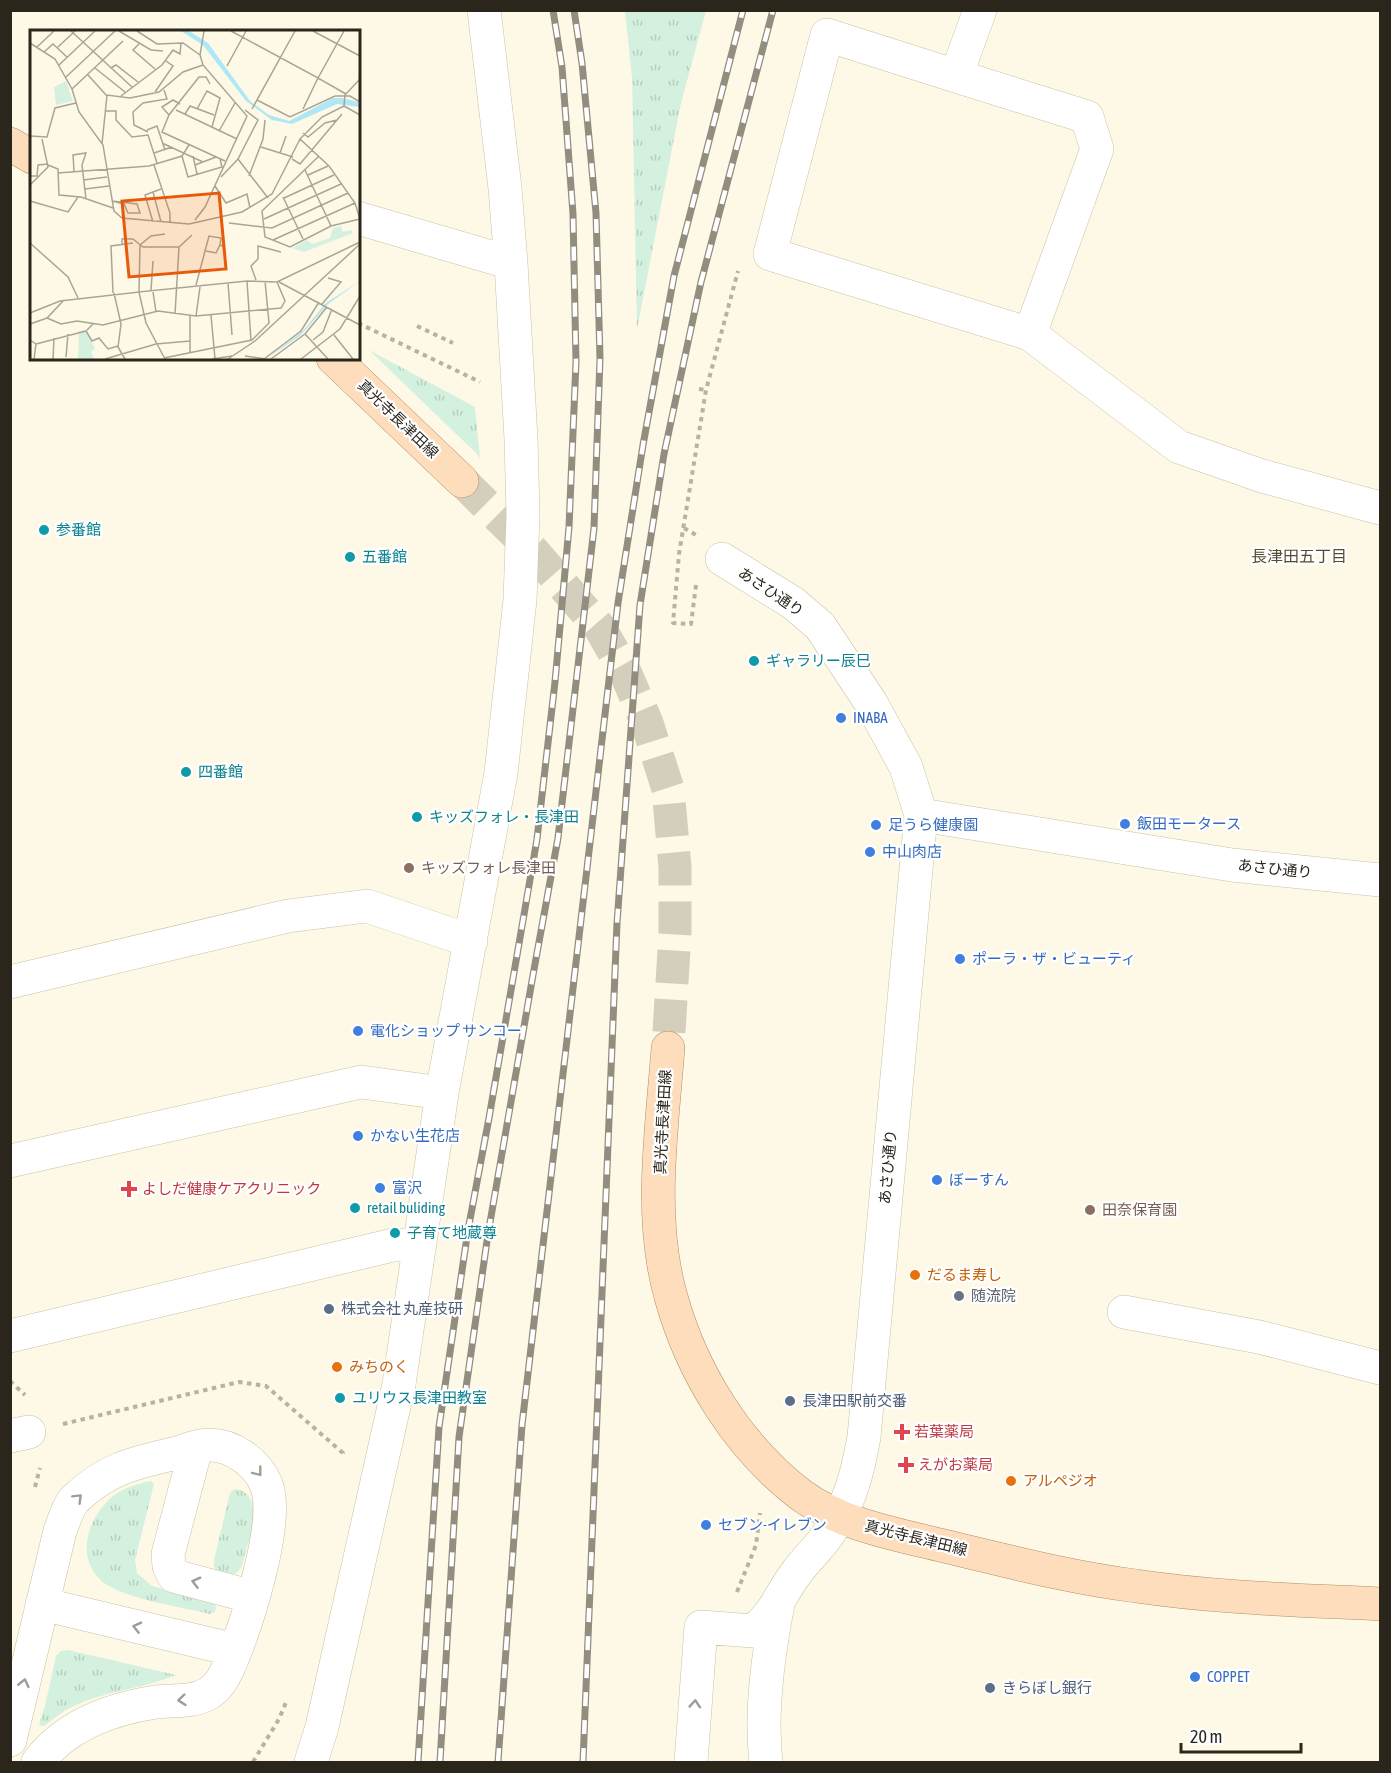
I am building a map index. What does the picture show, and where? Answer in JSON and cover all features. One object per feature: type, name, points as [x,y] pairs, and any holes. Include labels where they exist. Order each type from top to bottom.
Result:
[{"type":"main road","points":[[10,144],[30,156]]},
{"type":"main road","name":"真光寺長津田線","points":[[335,360],[462,481]]},
{"type":"main road","name":"真光寺長津田線","points":[[668,1048],[659,1174],[660,1240],[670,1296],[685,1340],[707,1385],[749,1445],[774,1472],[802,1496],[840,1516],[886,1532],[1046,1570],[1134,1586],[1208,1595],[1380,1604]]},
{"type":"street","points":[[311,1762],[322,1727],[399,1384],[442,1093],[501,773],[520,600],[523,514],[522,450],[511,263],[505,188],[484,10]]},
{"type":"street","points":[[956,76],[980,10]]},
{"type":"street","points":[[1030,334],[1096,149],[1087,117],[827,35],[770,254],[1030,334],[1179,447],[1262,476],[1380,508]]},
{"type":"street","points":[[360,219],[511,263]]},
{"type":"street","name":"あさひ通り","points":[[722,559],[793,603],[820,626],[876,712],[906,767],[921,815],[864,1437],[853,1485],[840,1516],[796,1573],[778,1604]]},
{"type":"street","name":"あさひ通り","points":[[921,815],[1232,865],[1380,880]]},
{"type":"street","points":[[10,982],[288,916],[367,906],[471,941]]},
{"type":"street","points":[[10,1161],[361,1082],[442,1093]]},
{"type":"street","points":[[10,1336],[393,1245],[420,1245]]},
{"type":"street","points":[[1124,1312],[1259,1337],[1380,1368]]},
{"type":"street","points":[[10,1740],[60,1531],[73,1501],[100,1478],[123,1466],[208,1445],[226,1448],[243,1456],[255,1467],[265,1482],[270,1499],[271,1516],[253,1597],[235,1650],[218,1686],[207,1694],[189,1701],[155,1702],[107,1714],[75,1727],[48,1748],[38,1762]]},
{"type":"street","points":[[196,1448],[168,1554],[168,1566],[174,1576],[253,1597]]},
{"type":"street","points":[[42,1604],[235,1650]]},
{"type":"street","points":[[691,1762],[701,1628],[753,1631],[766,1621],[778,1604]]},
{"type":"street","points":[[766,1762],[765,1727],[768,1675],[778,1604]]},
{"type":"path","points":[[722,559],[714,568],[698,567],[691,624],[673,623],[679,554],[706,390],[741,260]]},
{"type":"path","points":[[360,324],[481,382]]},
{"type":"path","points":[[417,326],[453,343]]},
{"type":"path","points":[[699,389],[706,390]]},
{"type":"path","points":[[734,1599],[756,1545],[760,1513]]},
{"type":"green space","points":[[625,11],[706,11],[681,103],[637,329],[632,78]]},
{"type":"green space","points":[[369,350],[475,407],[480,457]]},
{"type":"green space","points":[[151,1481],[154,1484],[135,1560],[137,1573],[152,1586],[214,1602],[215,1612],[210,1614],[172,1606],[119,1591],[97,1577],[90,1565],[87,1539],[97,1514],[106,1503],[124,1489]]},
{"type":"green space","points":[[235,1489],[244,1492],[249,1497],[253,1524],[241,1568],[235,1573],[219,1573],[214,1567],[214,1560],[230,1493]]},
{"type":"green space","points":[[68,1650],[176,1675],[84,1702],[41,1726],[39,1724],[56,1656],[61,1651]]},
{"type":"tunnel","points":[[462,481],[532,550],[600,628],[626,674],[647,723],[668,789],[675,867],[675,933],[668,1048]]},
{"type":"railway","points":[[418,1762],[439,1427],[468,1230],[537,839],[555,682],[569,527],[576,362],[573,214],[562,67],[553,10]]},
{"type":"railway","points":[[440,1762],[459,1437],[488,1234],[558,838],[594,528],[600,358],[596,213],[582,63],[574,10]]},
{"type":"railway","points":[[498,1762],[522,1425],[618,603],[643,445],[674,276],[743,10]]},
{"type":"railway","points":[[583,1762],[617,923],[640,605],[664,454],[701,282],[773,10]]},
{"type":"place","name":"参番館","points":[[44,530]]},
{"type":"place","name":"五番館","points":[[350,557]]},
{"type":"place","name":"ギャラリー辰巳","points":[[754,661]]},
{"type":"place","name":"INABA","points":[[841,718]]},
{"type":"place","name":"四番館","points":[[186,772]]},
{"type":"place","name":"キッズフォレ・長津田","points":[[417,817]]},
{"type":"place","name":"飯田モータース","points":[[1125,824]]},
{"type":"place","name":"足うら健康園","points":[[876,825]]},
{"type":"place","name":"中山肉店","points":[[870,852]]},
{"type":"place","name":"キッズフォレ長津田","points":[[409,868]]},
{"type":"place","name":"ポーラ・ザ・ビューティ","points":[[960,959]]},
{"type":"place","name":"電化ショップ サンコー","points":[[358,1031]]},
{"type":"place","name":"かない生花店","points":[[358,1136]]},
{"type":"place","name":"ぼーすん","points":[[937,1180]]},
{"type":"place","name":"富沢","points":[[380,1188]]},
{"type":"place","name":"よしだ健康ケアクリニック","points":[[129,1189]]},
{"type":"place","name":"retail buliding","points":[[355,1208]]},
{"type":"place","name":"田奈保育園","points":[[1090,1210]]},
{"type":"place","name":"子育て地蔵尊","points":[[395,1233]]},
{"type":"place","name":"だるま寿し","points":[[915,1275]]},
{"type":"place","name":"随流院","points":[[959,1296]]},
{"type":"place","name":"株式会社 丸産技研","points":[[329,1309]]},
{"type":"place","name":"みちのく","points":[[337,1367]]},
{"type":"place","name":"ユリウス長津田教室","points":[[340,1398]]},
{"type":"place","name":"長津田駅前交番","points":[[790,1401]]},
{"type":"place","name":"若葉薬局","points":[[902,1432]]},
{"type":"place","name":"えがお薬局","points":[[906,1465]]},
{"type":"place","name":"アルペジオ","points":[[1011,1481]]},
{"type":"place","name":"セブン-イレブン","points":[[706,1525]]},
{"type":"place","name":"COPPET","points":[[1195,1677]]},
{"type":"place","name":"きらぼし銀行","points":[[990,1688]]},
{"type":"district","name":"長津田五丁目","points":[[1299,556]]}]
